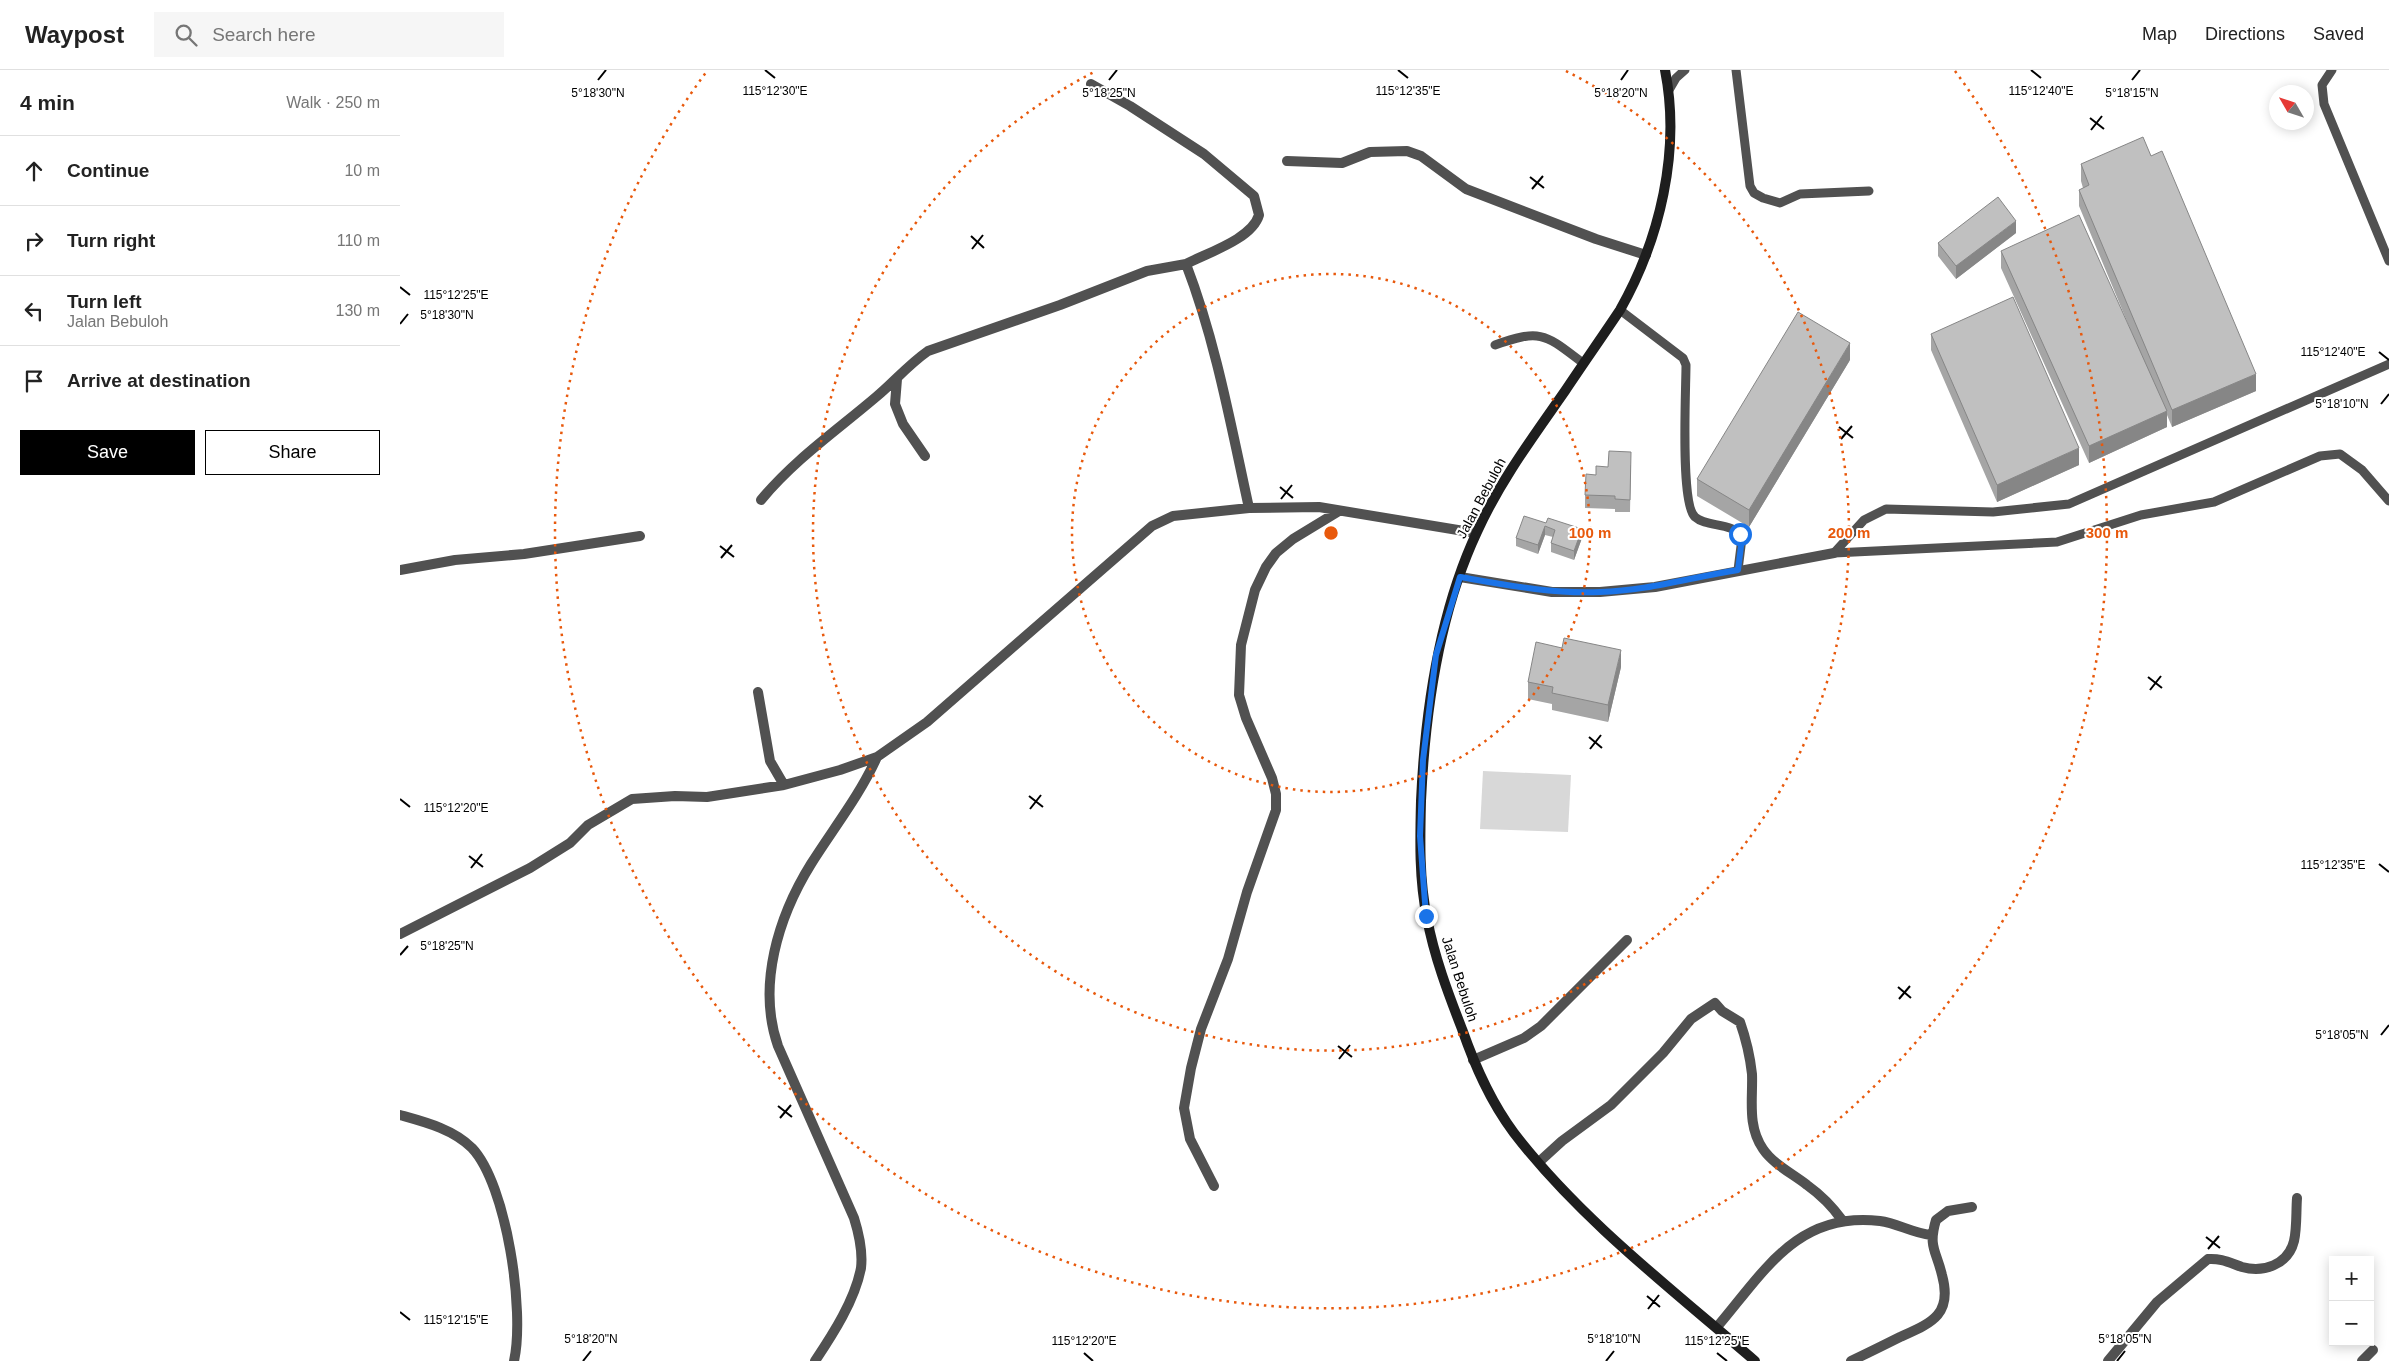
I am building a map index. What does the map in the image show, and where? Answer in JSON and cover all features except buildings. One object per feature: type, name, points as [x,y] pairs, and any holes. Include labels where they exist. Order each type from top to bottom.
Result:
[{"type":"main road","name":"Jalan Bebuloh","points":[[1665,70],[1669,90],[1671,143],[1662,199],[1646,255],[1632,289],[1620,310],[1532,436],[1502,484],[1476,533],[1436,655],[1423,760],[1420,836],[1423,890],[1433,946],[1473,1060],[1488,1091],[1508,1123],[1539,1162],[1574,1200],[1755,1361]]},
{"type":"street","points":[[761,500],[777,480],[897,379],[913,361],[928,351],[1060,306],[1147,271],[1186,264],[1237,240],[1252,227],[1259,215],[1254,196],[1204,154],[1092,84]]},
{"type":"street","points":[[1287,161],[1342,163],[1370,152],[1407,151],[1421,156],[1466,190],[1596,239],[1646,255]]},
{"type":"street","points":[[1186,264],[1198,296],[1218,370],[1249,508]]},
{"type":"street","points":[[897,379],[895,404],[903,424],[925,456]]},
{"type":"street","points":[[400,934],[530,868],[570,843],[588,826],[632,799],[675,796],[708,797],[784,785],[840,770],[877,757],[927,722],[1152,526],[1173,516],[1249,508],[1319,506],[1339,511],[1476,533]]},
{"type":"street","points":[[1214,1186],[1190,1139],[1184,1108],[1191,1068],[1202,1029],[1228,959],[1247,892],[1276,810],[1276,794],[1272,778],[1246,718],[1239,695],[1241,645],[1255,590],[1266,567],[1276,553],[1293,539],[1339,511]]},
{"type":"street","points":[[400,570],[455,560],[524,554],[640,536]]},
{"type":"street","points":[[1460,577],[1552,592],[1600,592],[1655,587],[1834,553]]},
{"type":"street","points":[[758,692],[770,761],[784,785]]},
{"type":"street","points":[[815,1361],[828,1341],[854,1290],[861,1267],[861,1242],[854,1218],[775,1038],[770,1006],[770,978],[776,945],[785,914],[810,866],[868,776],[877,757]]},
{"type":"street","points":[[1473,1060],[1524,1038],[1542,1026],[1627,940]]},
{"type":"street","points":[[1539,1162],[1562,1141],[1611,1105],[1663,1053],[1691,1019],[1715,1003],[1722,1011],[1740,1022],[1748,1050],[1752,1075],[1751,1114],[1759,1143],[1764,1151],[1832,1206],[1842,1220]]},
{"type":"street","points":[[400,1114],[436,1125],[461,1139],[482,1162],[491,1178],[505,1226],[512,1263],[518,1331],[514,1361]]},
{"type":"street","points":[[2108,1361],[2157,1302],[2208,1259],[2219,1258],[2252,1269],[2267,1269],[2278,1264],[2294,1242],[2297,1198]]},
{"type":"street","points":[[1851,1361],[1927,1325],[1939,1314],[1943,1306],[1945,1292],[1942,1276],[1930,1241],[1931,1235],[1936,1220],[1948,1211],[1972,1207]]},
{"type":"street","points":[[1717,1327],[1781,1252],[1801,1236],[1842,1220],[1881,1221],[1914,1233],[1931,1235]]},
{"type":"street","points":[[2362,1361],[2373,1350]]},
{"type":"lane","points":[[1669,90],[1676,78],[1685,70]]},
{"type":"lane","points":[[1736,70],[1750,186],[1754,193],[1763,198],[1780,202],[1800,194],[1869,191]]},
{"type":"lane","points":[[2332,70],[2322,84],[2324,104],[2389,261]]},
{"type":"lane","points":[[1620,310],[1657,336],[1683,358],[1686,366],[1685,436],[1687,498],[1690,511],[1701,522],[1726,527],[1740,534],[1742,538],[1738,570]]},
{"type":"lane","points":[[1495,345],[1515,338],[1538,335],[1551,339],[1583,363]]},
{"type":"lane","points":[[1834,553],[1864,520],[1886,509],[1993,512],[2069,504],[2389,364]]},
{"type":"lane","points":[[1834,553],[2057,542],[2140,515],[2214,502],[2320,456],[2340,454],[2362,470],[2389,501]]},
{"type":"shaded area","points":[[1483,771],[1571,775],[1568,832],[1480,829]]},
{"type":"route","points":[[1426,916],[1420,836],[1423,760],[1436,655],[1460,577],[1552,592],[1600,592],[1655,587],[1738,570],[1742,538],[1740,534]]}]
